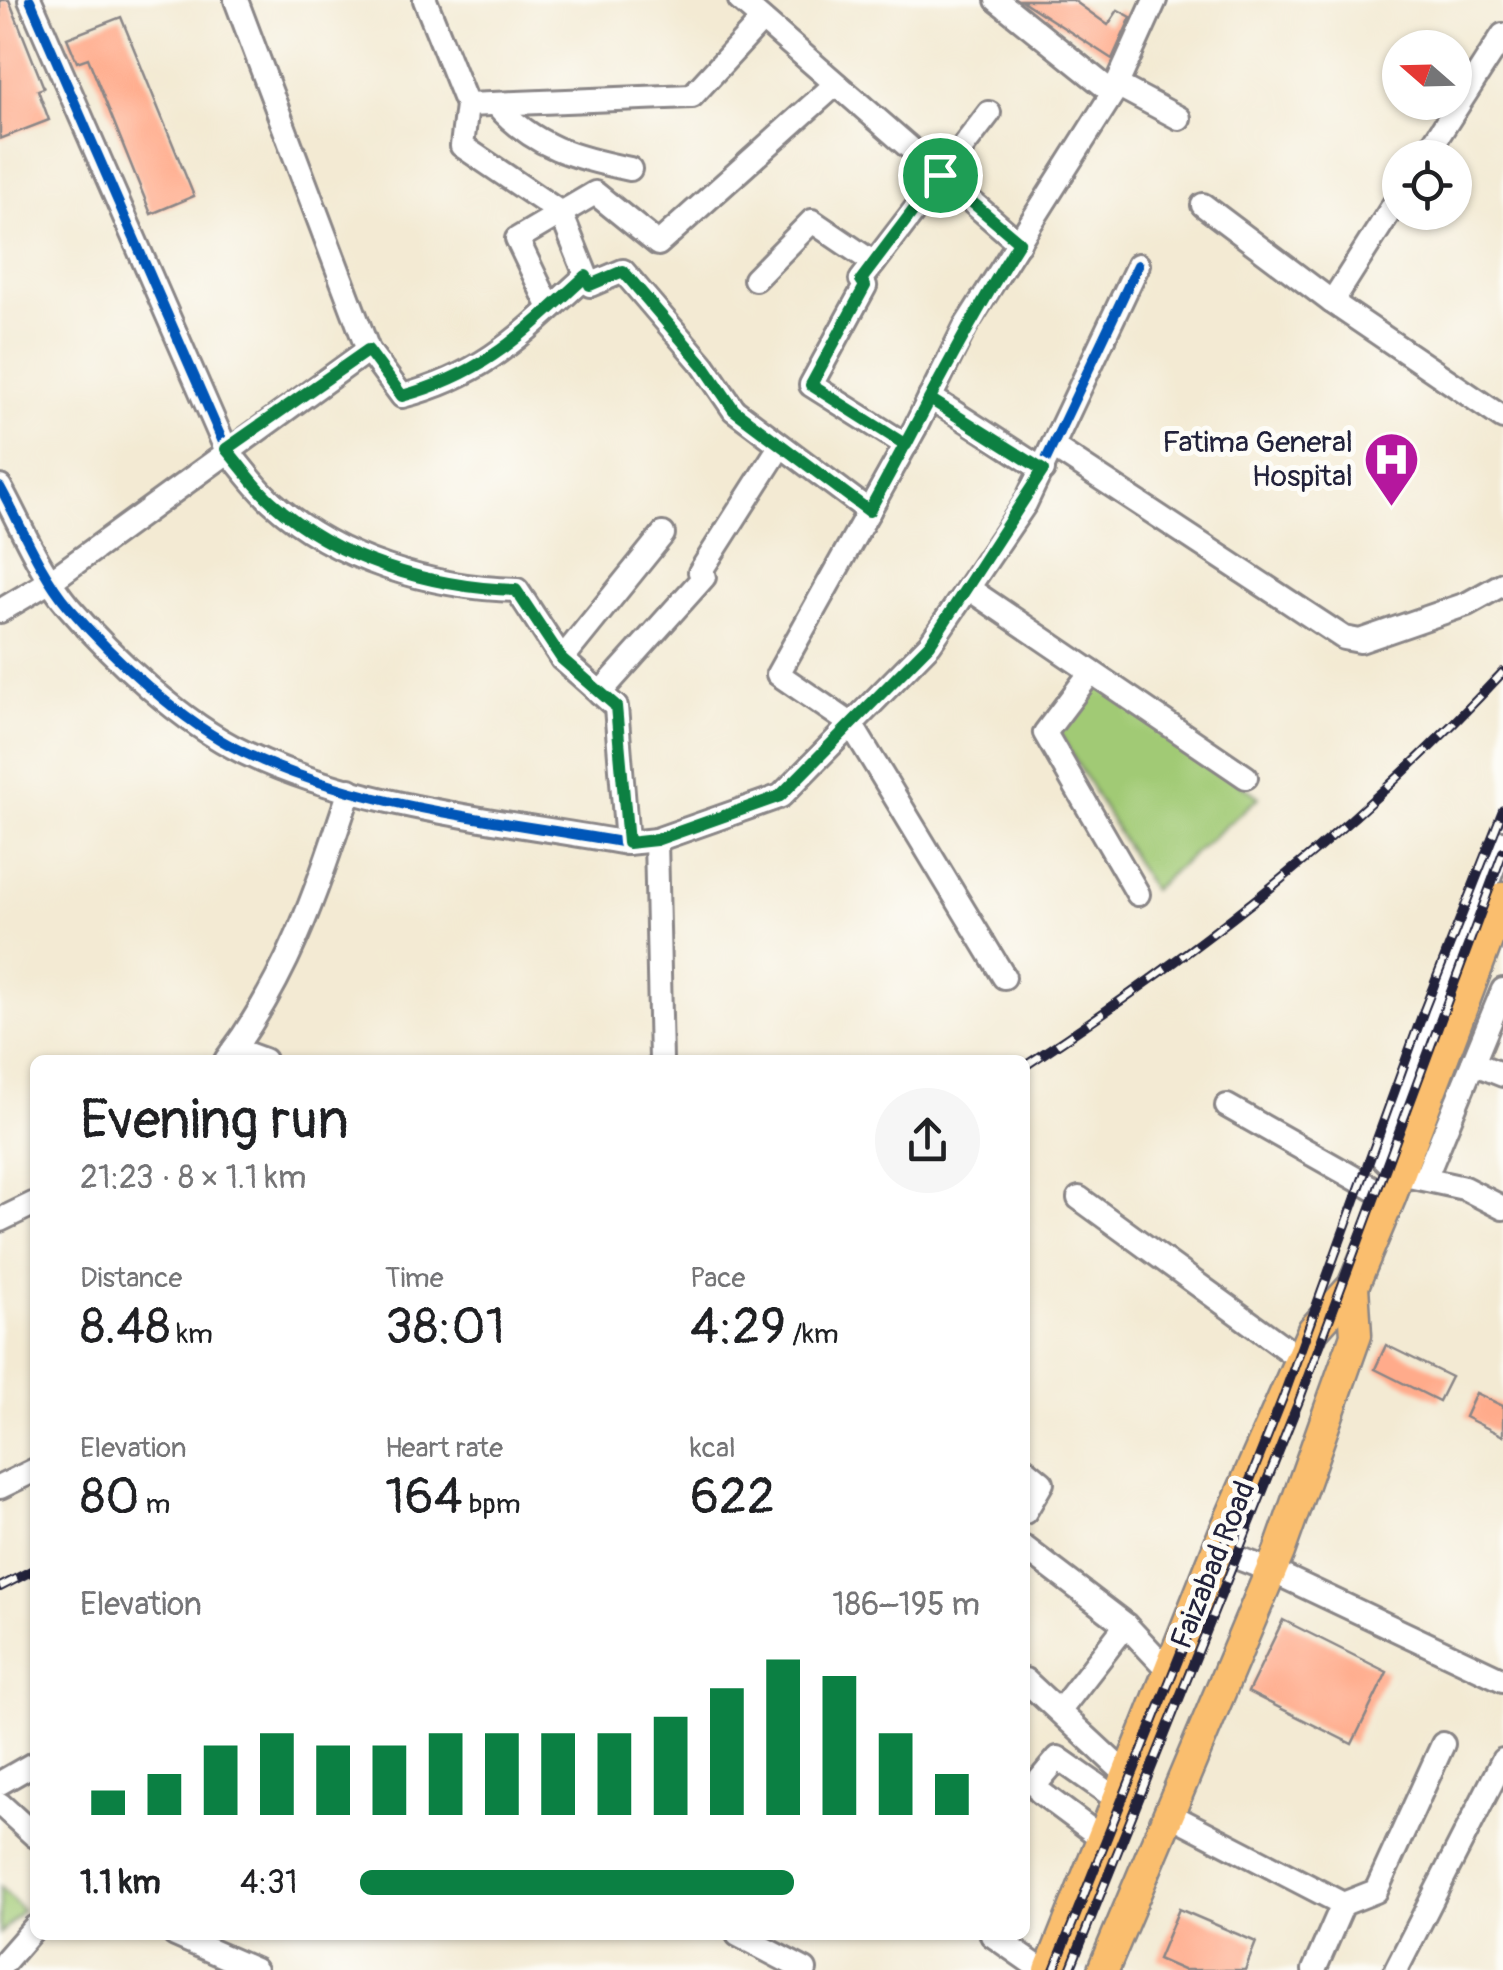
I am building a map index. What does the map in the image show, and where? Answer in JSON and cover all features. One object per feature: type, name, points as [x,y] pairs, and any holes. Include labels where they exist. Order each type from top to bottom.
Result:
[{"type":"main road","name":"Faizabad Road","points":[[1050,1970],[1217,1550],[1313,1330],[1353,1286],[1405,1184],[1412,1145],[1503,898]]},
{"type":"main road","points":[[1103,1970],[1272,1571],[1356,1335],[1353,1286]]},
{"type":"street","points":[[30,0],[226,449],[272,502],[328,540],[396,571],[474,589],[516,590],[562,659],[616,706],[628,843]]},
{"type":"street","points":[[236,0],[368,350],[402,396],[446,384],[480,368],[586,276]]},
{"type":"street","points":[[740,0],[1019,242]]},
{"type":"street","points":[[997,0],[1115,89],[1178,118]]},
{"type":"street","points":[[1004,977],[851,724],[778,674],[906,445],[965,327],[1115,89],[1154,0]]},
{"type":"street","points":[[431,2],[466,105],[462,146],[561,212],[590,285],[623,271],[704,366],[734,410],[779,448],[869,511]]},
{"type":"street","points":[[466,105],[692,96],[762,20]]},
{"type":"street","points":[[1436,140],[1503,35]]},
{"type":"street","points":[[550,308],[518,239],[595,193],[658,244],[836,84]]},
{"type":"street","points":[[496,104],[520,132],[553,148],[630,169]]},
{"type":"street","points":[[906,445],[811,385],[865,286],[861,280],[989,112]]},
{"type":"street","points":[[1202,205],[1332,302],[1503,418]]},
{"type":"street","points":[[755,279],[812,221],[874,264]]},
{"type":"street","points":[[1332,302],[1382,223]]},
{"type":"street","points":[[0,488],[66,604],[169,704],[240,751],[302,777],[350,790],[628,843],[656,840],[780,796],[930,644],[1043,470],[1138,266]]},
{"type":"street","points":[[0,612],[52,580],[226,449],[368,350]]},
{"type":"street","points":[[930,398],[1043,470]]},
{"type":"street","points":[[600,692],[704,577],[700,572],[779,448]]},
{"type":"street","points":[[1055,448],[1344,638],[1360,642],[1466,604],[1503,584]]},
{"type":"street","points":[[562,659],[663,534]]},
{"type":"street","points":[[968,588],[1246,777]]},
{"type":"street","points":[[1091,672],[1045,733],[1138,894]]},
{"type":"street","points":[[230,1054],[263,1012],[303,930],[350,790]]},
{"type":"street","points":[[656,840],[662,1055]]},
{"type":"street","points":[[1405,1184],[1382,1157],[1503,842]]},
{"type":"street","points":[[1405,1184],[1472,1064],[1503,990]]},
{"type":"street","points":[[1472,1064],[1503,1075]]},
{"type":"street","points":[[1227,1106],[1405,1184],[1464,1188],[1503,1208]]},
{"type":"street","points":[[1078,1198],[1300,1359]]},
{"type":"street","points":[[0,1220],[30,1205]]},
{"type":"street","points":[[0,1487],[30,1472]]},
{"type":"street","points":[[1030,1473],[1042,1483],[1030,1503]]},
{"type":"street","points":[[1217,1550],[1272,1571],[1503,1680]]},
{"type":"street","points":[[1030,1552],[1126,1625],[1170,1672]]},
{"type":"street","points":[[1061,1709],[1126,1625]]},
{"type":"street","points":[[1030,1684],[1061,1709],[1123,1788]]},
{"type":"street","points":[[1314,1970],[1343,1904],[1376,1891],[1443,1744]]},
{"type":"street","points":[[1103,1840],[1040,1792],[1036,1784],[1058,1758],[1123,1788]]},
{"type":"street","points":[[0,1783],[30,1766]]},
{"type":"street","points":[[1396,1970],[1500,1772]]},
{"type":"street","points":[[0,1804],[30,1831]]},
{"type":"street","points":[[1169,1814],[1343,1904]]},
{"type":"street","points":[[0,1967],[30,1933]]},
{"type":"street","points":[[185,1940],[228,1965],[256,1970]]},
{"type":"street","points":[[748,1940],[805,1970]]},
{"type":"street","points":[[999,1940],[1042,1970]]},
{"type":"green space","points":[[1096,681],[1259,797],[1152,890],[1059,733]]},
{"type":"green space","points":[[0,1887],[22,1910],[0,1934]]},
{"type":"building","points":[[0,0],[9,0],[44,88],[38,90],[49,120],[0,139]]},
{"type":"building","points":[[1021,0],[1073,0],[1108,25],[1118,10],[1131,17],[1112,59]]},
{"type":"building","points":[[121,17],[194,196],[151,214],[88,58],[77,62],[67,38]]},
{"type":"building","points":[[1386,1345],[1451,1377],[1439,1401],[1375,1369]]},
{"type":"building","points":[[1476,1393],[1503,1406],[1503,1436],[1465,1417]]},
{"type":"building","points":[[1283,1620],[1387,1672],[1352,1744],[1248,1692]]},
{"type":"building","points":[[1179,1909],[1256,1942],[1245,1970],[1183,1970],[1158,1959]]},
{"type":"railway","points":[[1030,1063],[1153,977],[1276,883],[1393,782],[1503,672]]},
{"type":"railway","points":[[1054,1970],[1284,1395],[1424,1010],[1503,810]]},
{"type":"railway","points":[[1070,1970],[1299,1401],[1503,852]]},
{"type":"railway","points":[[0,1587],[30,1572]]},
{"type":"cycle path","points":[[30,0],[226,449],[272,502],[325,540],[355,555],[419,577],[517,590],[562,659],[616,707],[627,843]]},
{"type":"cycle path","points":[[0,487],[49,579],[86,626],[172,707],[243,752],[288,771],[383,800],[627,843],[656,840],[781,796],[930,644],[1025,504],[1138,265]]},
{"type":"place","name":"Fatima General Hospital","points":[[1392,508]]},
{"type":"route","points":[[940,175],[861,280],[865,286],[811,385],[906,445],[930,399],[1043,470],[1025,504],[930,644],[780,796],[656,840],[628,843],[616,706],[562,659],[516,590],[474,589],[396,571],[328,540],[272,502],[226,449],[368,350],[402,396],[446,384],[480,368],[586,276],[590,285],[623,271],[704,366],[734,410],[779,448],[869,511],[915,428],[930,399],[965,327],[1019,242],[940,175]]}]
